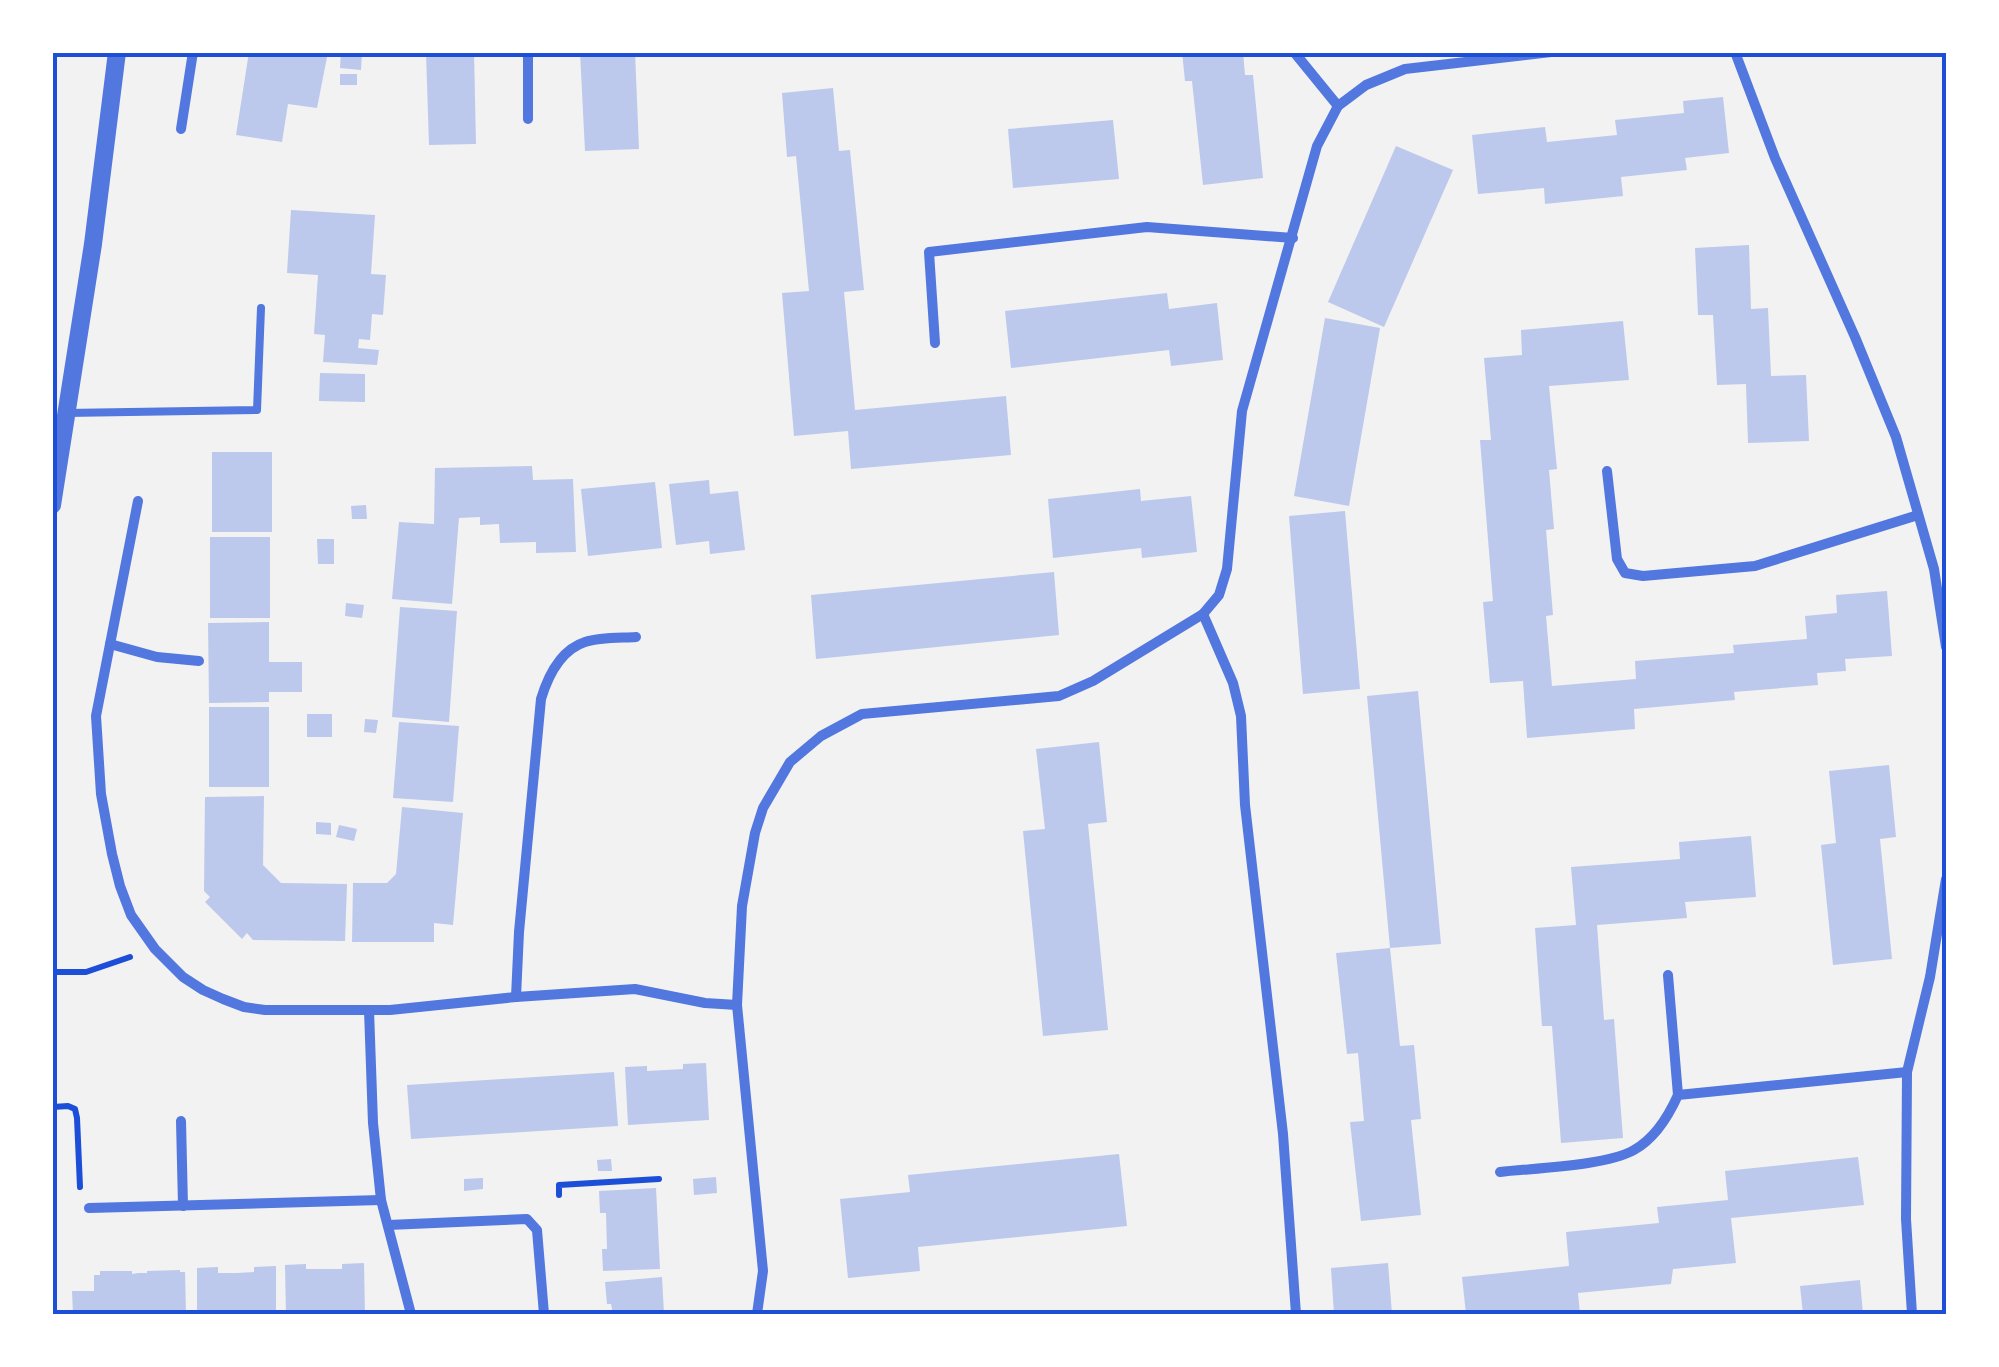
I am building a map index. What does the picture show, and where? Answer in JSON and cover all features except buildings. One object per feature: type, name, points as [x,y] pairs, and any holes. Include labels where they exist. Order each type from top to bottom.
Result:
[{"type":"street","points":[[53,494],[93,244],[117,52]]},
{"type":"street","points":[[182,128],[193,52]]},
{"type":"street","points":[[528,52],[528,119]]},
{"type":"street","points":[[1294,52],[1338,106]]},
{"type":"street","points":[[758,1314],[763,1271],[737,1004],[742,906],[755,833],[773,788],[790,762],[821,736],[862,714],[1059,696],[1094,681],[1204,614],[1219,595],[1227,569],[1242,411],[1317,146],[1338,106],[1366,85],[1406,70],[1551,52]]},
{"type":"street","points":[[1735,52],[1775,158],[1896,437],[1934,570],[1946,647]]},
{"type":"street","points":[[935,343],[929,252],[1146,228],[1292,238]]},
{"type":"street","points":[[1607,471],[1618,560],[1625,573],[1643,576],[1755,566],[1918,515]]},
{"type":"street","points":[[138,501],[96,716],[105,824],[120,886],[132,915],[155,948],[184,978],[213,995],[265,1010],[390,1010],[635,989],[704,1003],[737,1004]]},
{"type":"street","points":[[1204,614],[1233,683],[1240,716],[1246,805],[1283,1134],[1296,1314]]},
{"type":"street","points":[[516,997],[541,699],[548,676],[560,660],[584,642],[636,637]]},
{"type":"street","points":[[110,644],[157,658],[199,661]]},
{"type":"street","points":[[1912,1314],[1906,1219],[1907,1072],[1930,977],[1946,878]]},
{"type":"street","points":[[1500,1172],[1586,1163],[1634,1150],[1658,1128],[1678,1095],[1668,975]]},
{"type":"street","points":[[369,1010],[373,1123],[381,1200],[411,1314]]},
{"type":"street","points":[[1678,1095],[1907,1072]]},
{"type":"street","points":[[181,1121],[183,1206]]},
{"type":"street","points":[[89,1208],[381,1200]]},
{"type":"street","points":[[388,1225],[526,1219],[537,1230],[544,1314]]},
{"type":"lane","points":[[66,413],[257,410],[260,308]]},
{"type":"path","points":[[52,972],[86,972],[155,948]]},
{"type":"path","points":[[53,1107],[68,1106],[78,1118],[80,1190]]},
{"type":"path","points":[[560,1195],[558,1185],[660,1179]]}]
